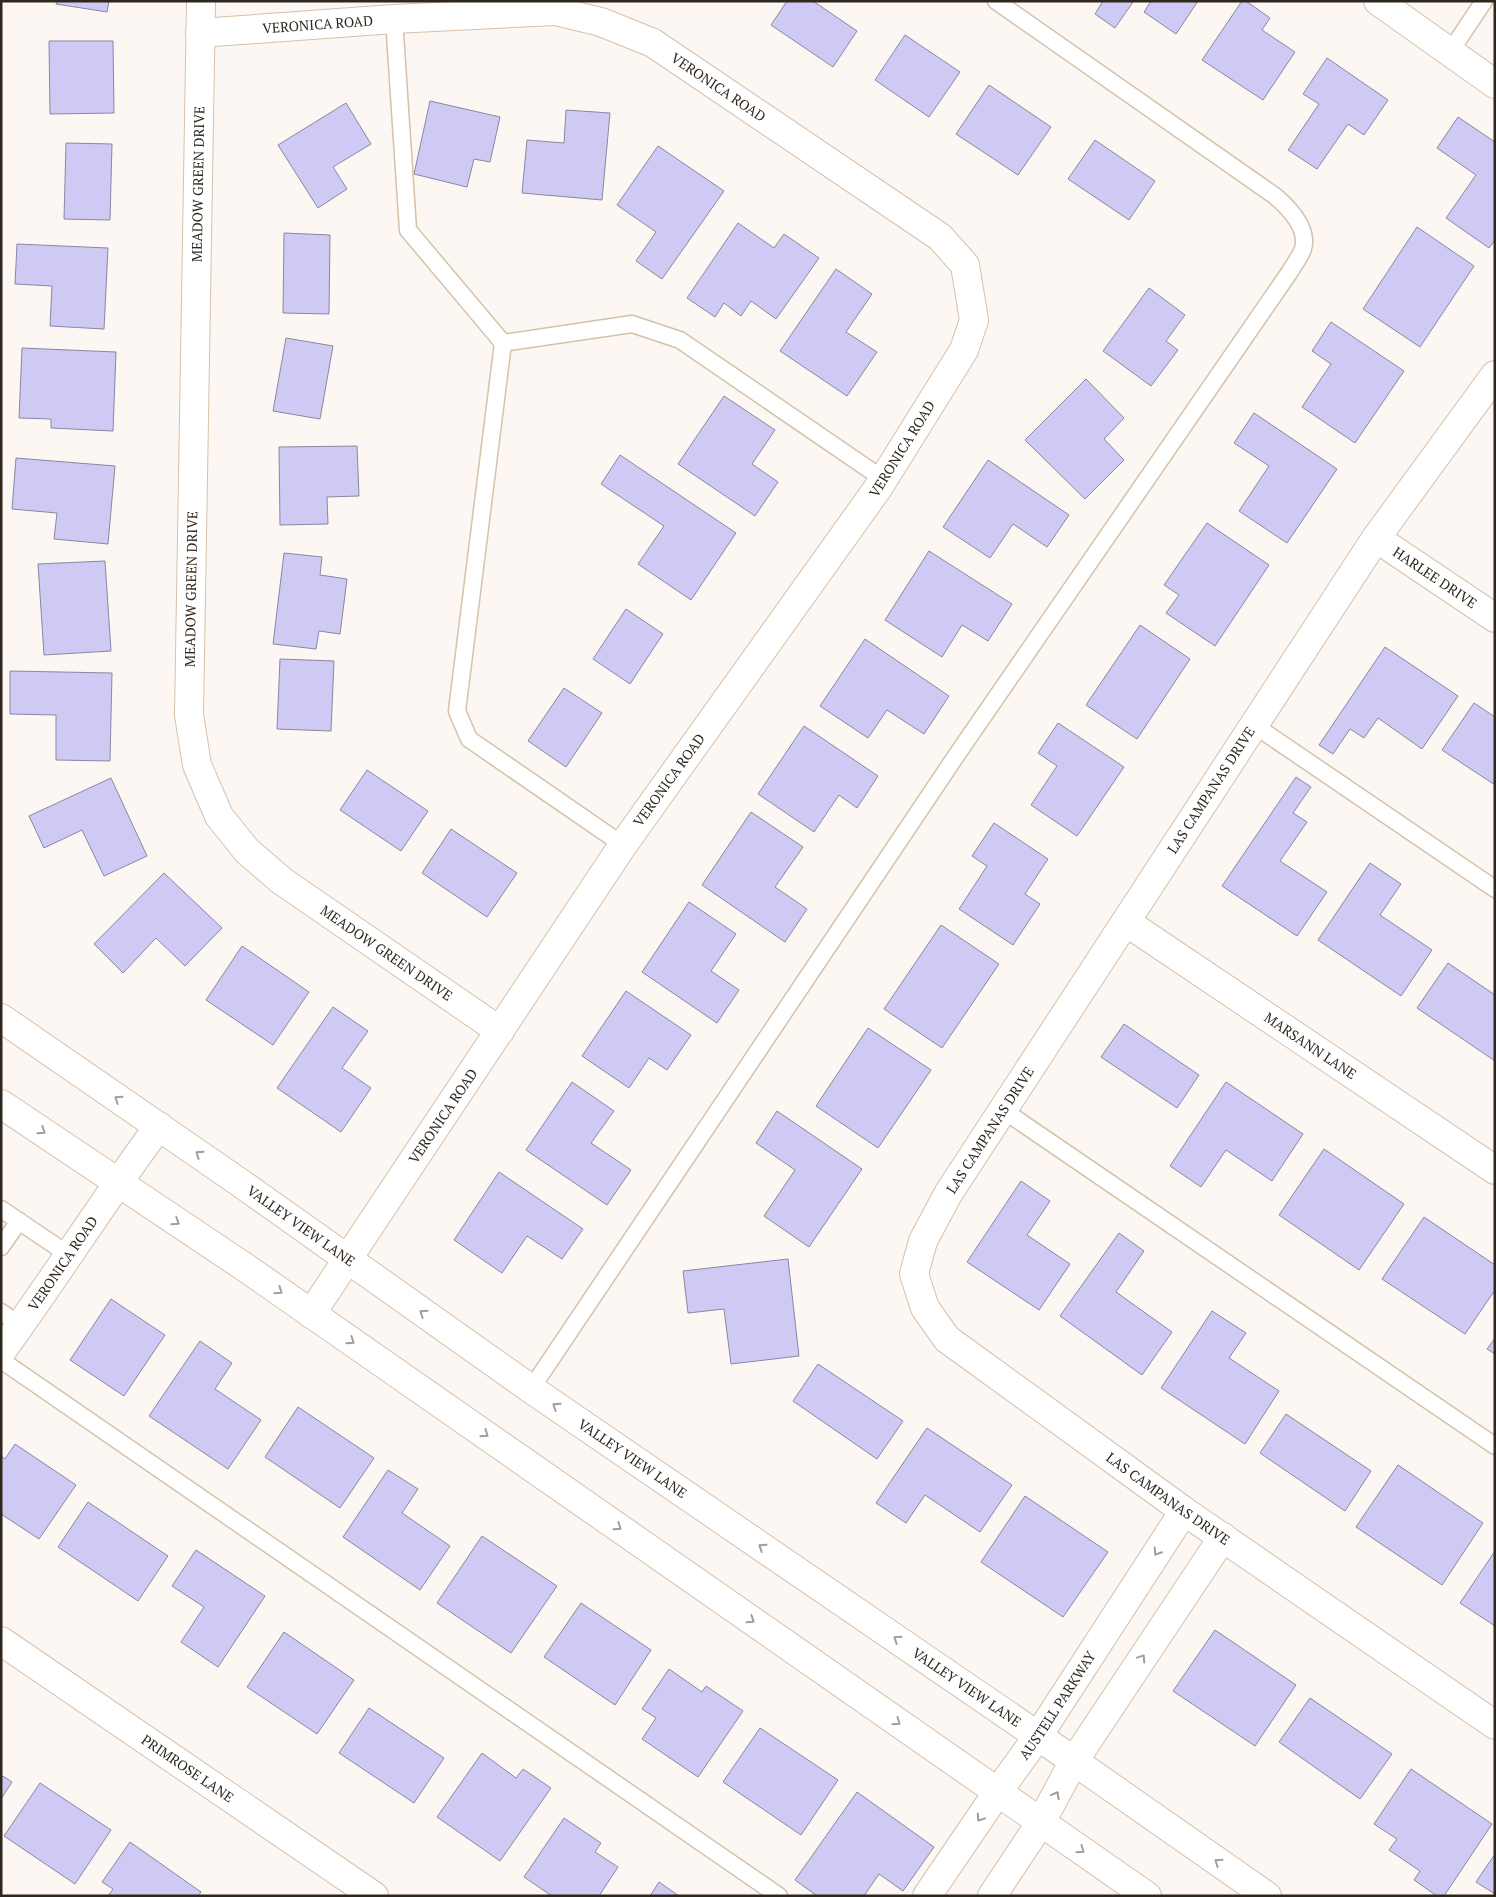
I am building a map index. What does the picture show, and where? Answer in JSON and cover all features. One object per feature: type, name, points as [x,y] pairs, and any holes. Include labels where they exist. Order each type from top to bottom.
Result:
[{"type":"street","name":"MEADOW GREEN DRIVE","points":[[201,1],[189,715],[196,765],[219,816],[247,850],[282,881],[500,1031]]},
{"type":"street","points":[[1378,1],[1495,84]]},
{"type":"street","name":"VERONICA ROAD","points":[[200,33],[394,19],[448,9],[555,11],[601,22],[653,43],[940,237],[965,265],[974,320],[964,350],[883,479],[623,845],[311,1314]]},
{"type":"street","name":"LAS CAMPANAS DRIVE","points":[[1495,374],[1376,538],[948,1194],[923,1241],[914,1274],[925,1308],[947,1340],[1184,1511],[1495,1725]]},
{"type":"street","name":"HARLEE DRIVE","points":[[1376,538],[1495,618]]},
{"type":"street","name":"MARSANN LANE","points":[[1126,922],[1495,1170]]},
{"type":"street","name":"VALLEY VIEW LANE","points":[[1,1018],[159,1126],[531,1389],[1038,1736],[1267,1896]]},
{"type":"street","points":[[1,1104],[246,1268],[1147,1896]]},
{"type":"street","name":"VERONICA ROAD","points":[[1,1352],[11,1319],[69,1255],[117,1182],[159,1126]]},
{"type":"street","name":"AUSTELL PARKWAY","points":[[927,1896],[997,1792],[1038,1736],[1184,1511]]},
{"type":"street","points":[[992,1896],[1041,1822],[1074,1761],[1223,1537]]},
{"type":"street","name":"PRIMROSE LANE","points":[[1,1641],[374,1896]]},
{"type":"lane","points":[[531,1389],[947,770],[1303,250],[1304,240],[1296,220],[1290,210],[1275,196],[996,1]]},
{"type":"lane","points":[[1450,52],[1484,1]]},
{"type":"lane","points":[[394,19],[408,230],[503,343],[457,711],[469,739],[623,845]]},
{"type":"lane","points":[[503,343],[632,324],[680,340],[883,479]]},
{"type":"lane","points":[[1254,725],[1495,889]]},
{"type":"lane","points":[[1003,1110],[1495,1446]]},
{"type":"lane","points":[[1,1210],[69,1255]]},
{"type":"lane","points":[[1,1247],[19,1222]]},
{"type":"lane","points":[[1,1360],[780,1896]]},
{"type":"building","points":[[57,1],[109,1],[107,12],[56,4]]},
{"type":"building","points":[[787,1],[813,1],[857,31],[833,67],[771,25]]},
{"type":"building","points":[[1103,1],[1133,2],[1115,28],[1095,14]]},
{"type":"building","points":[[1151,1],[1198,1],[1176,34],[1144,12]]},
{"type":"building","points":[[1242,1],[1246,1],[1270,18],[1262,30],[1295,52],[1263,100],[1202,60]]},
{"type":"building","points":[[905,35],[960,72],[929,117],[875,80]]},
{"type":"building","points":[[49,41],[113,41],[114,113],[50,114]]},
{"type":"building","points":[[1327,58],[1388,100],[1364,135],[1348,124],[1317,169],[1288,150],[1319,104],[1303,94]]},
{"type":"building","points":[[989,85],[1051,127],[1018,175],[956,134]]},
{"type":"building","points":[[430,101],[500,117],[490,162],[474,159],[467,187],[414,174]]},
{"type":"building","points":[[346,103],[371,144],[333,167],[347,189],[318,208],[278,145]]},
{"type":"building","points":[[566,110],[610,113],[602,200],[522,193],[527,140],[564,143]]},
{"type":"building","points":[[1458,117],[1495,142],[1495,240],[1489,248],[1446,218],[1476,175],[1437,148]]},
{"type":"building","points":[[1095,140],[1155,181],[1129,220],[1068,179]]},
{"type":"building","points":[[66,143],[112,144],[110,220],[64,219]]},
{"type":"building","points":[[658,146],[724,191],[662,279],[636,261],[656,232],[617,205]]},
{"type":"building","points":[[738,223],[774,248],[784,234],[819,258],[776,319],[751,301],[741,316],[724,303],[715,317],[687,298]]},
{"type":"building","points":[[1417,227],[1474,266],[1420,347],[1363,309]]},
{"type":"building","points":[[284,233],[330,235],[329,314],[283,313]]},
{"type":"building","points":[[17,244],[108,248],[104,329],[50,326],[52,286],[15,284]]},
{"type":"building","points":[[836,269],[872,294],[846,332],[877,352],[847,396],[780,351]]},
{"type":"building","points":[[1149,288],[1185,315],[1166,341],[1178,350],[1151,386],[1103,351]]},
{"type":"building","points":[[1331,322],[1404,371],[1355,443],[1302,407],[1331,364],[1312,351]]},
{"type":"building","points":[[286,338],[333,346],[320,419],[273,411]]},
{"type":"building","points":[[22,348],[116,352],[113,431],[51,428],[51,419],[19,418]]},
{"type":"building","points":[[1086,379],[1124,418],[1104,439],[1124,460],[1085,499],[1025,440]]},
{"type":"building","points":[[724,396],[775,430],[752,464],[778,482],[755,516],[678,464]]},
{"type":"building","points":[[1254,413],[1337,469],[1287,543],[1239,511],[1269,466],[1234,443]]},
{"type":"building","points":[[357,446],[359,496],[327,497],[328,524],[280,525],[279,447]]},
{"type":"building","points":[[620,455],[736,533],[691,600],[638,564],[664,526],[601,484]]},
{"type":"building","points":[[16,458],[115,466],[108,544],[54,539],[57,513],[12,509]]},
{"type":"building","points":[[988,460],[1069,515],[1047,547],[1013,524],[990,558],[943,527]]},
{"type":"building","points":[[1207,523],[1269,565],[1215,646],[1166,613],[1179,595],[1164,585]]},
{"type":"building","points":[[929,551],[1012,604],[988,641],[962,625],[942,657],[885,620]]},
{"type":"building","points":[[284,553],[322,557],[320,575],[347,579],[340,634],[319,631],[316,649],[273,644]]},
{"type":"building","points":[[105,561],[111,651],[44,655],[38,564]]},
{"type":"building","points":[[626,609],[663,634],[630,684],[593,659]]},
{"type":"building","points":[[1140,625],[1190,659],[1137,739],[1086,705]]},
{"type":"building","points":[[865,639],[949,696],[924,734],[887,710],[868,738],[820,706]]},
{"type":"building","points":[[1385,647],[1458,696],[1422,749],[1378,718],[1364,738],[1350,729],[1333,754],[1319,745]]},
{"type":"building","points":[[280,659],[334,661],[331,731],[277,729]]},
{"type":"building","points":[[10,671],[112,673],[110,761],[56,760],[56,715],[10,714]]},
{"type":"building","points":[[564,688],[602,713],[566,767],[528,741]]},
{"type":"building","points":[[1474,703],[1495,717],[1495,785],[1442,750]]},
{"type":"building","points":[[1058,723],[1124,767],[1077,836],[1031,805],[1057,766],[1038,753]]},
{"type":"building","points":[[804,726],[878,776],[857,808],[839,795],[814,832],[758,794]]},
{"type":"building","points":[[367,770],[428,811],[401,851],[340,810]]},
{"type":"building","points":[[1296,777],[1311,787],[1293,813],[1307,822],[1280,861],[1327,892],[1297,936],[1222,886]]},
{"type":"building","points":[[111,778],[147,856],[104,876],[82,830],[44,848],[29,816]]},
{"type":"building","points":[[751,812],[803,847],[775,887],[807,909],[785,942],[702,885]]},
{"type":"building","points":[[994,823],[1048,859],[1025,894],[1040,904],[1013,945],[959,909],[987,866],[972,856]]},
{"type":"building","points":[[451,829],[517,873],[487,917],[422,873]]},
{"type":"building","points":[[1370,863],[1401,884],[1380,915],[1432,950],[1401,996],[1318,940]]},
{"type":"building","points":[[164,873],[222,928],[185,966],[156,938],[123,973],[94,944]]},
{"type":"building","points":[[689,902],[736,934],[711,971],[739,990],[717,1023],[642,972]]},
{"type":"building","points":[[941,925],[999,964],[942,1048],[884,1009]]},
{"type":"building","points":[[242,946],[309,992],[273,1045],[206,1000]]},
{"type":"building","points":[[1448,963],[1495,995],[1495,1061],[1417,1008]]},
{"type":"building","points":[[626,991],[691,1035],[667,1070],[649,1058],[629,1088],[582,1056]]},
{"type":"building","points":[[333,1007],[368,1031],[342,1068],[371,1088],[341,1132],[277,1088]]},
{"type":"building","points":[[1124,1024],[1199,1075],[1177,1108],[1101,1057]]},
{"type":"building","points":[[868,1028],[931,1070],[878,1148],[816,1106]]},
{"type":"building","points":[[572,1082],[614,1111],[591,1143],[631,1170],[607,1205],[526,1150]]},
{"type":"building","points":[[1226,1082],[1303,1134],[1272,1181],[1226,1150],[1201,1187],[1170,1166]]},
{"type":"building","points":[[777,1111],[862,1169],[809,1247],[764,1216],[795,1170],[756,1143]]},
{"type":"building","points":[[1324,1149],[1404,1204],[1359,1270],[1279,1215]]},
{"type":"building","points":[[499,1172],[583,1229],[562,1259],[527,1236],[502,1273],[454,1240]]},
{"type":"building","points":[[1021,1181],[1050,1201],[1027,1235],[1070,1264],[1039,1310],[967,1262]]},
{"type":"building","points":[[1424,1217],[1495,1265],[1495,1290],[1465,1334],[1382,1279]]},
{"type":"building","points":[[1119,1233],[1144,1251],[1116,1292],[1172,1332],[1142,1375],[1060,1316]]},
{"type":"building","points":[[788,1259],[799,1356],[731,1364],[724,1309],[688,1313],[683,1271]]},
{"type":"building","points":[[111,1299],[165,1335],[124,1396],[70,1360]]},
{"type":"building","points":[[1212,1311],[1246,1333],[1229,1358],[1279,1391],[1245,1444],[1161,1388]]},
{"type":"building","points":[[1495,1338],[1495,1354],[1487,1349]]},
{"type":"building","points":[[200,1341],[232,1363],[215,1389],[261,1420],[228,1469],[149,1416]]},
{"type":"building","points":[[818,1364],[903,1421],[877,1459],[793,1401]]},
{"type":"building","points":[[298,1407],[374,1458],[340,1508],[265,1457]]},
{"type":"building","points":[[1286,1414],[1371,1471],[1345,1511],[1260,1453]]},
{"type":"building","points":[[927,1428],[1012,1485],[980,1532],[925,1495],[906,1523],[876,1503]]},
{"type":"building","points":[[15,1444],[76,1485],[39,1539],[1,1514],[1,1456],[5,1459]]},
{"type":"building","points":[[1398,1465],[1483,1523],[1442,1585],[1356,1527]]},
{"type":"building","points":[[388,1470],[418,1489],[402,1513],[450,1546],[420,1590],[343,1537]]},
{"type":"building","points":[[1025,1496],[1108,1552],[1063,1617],[981,1562]]},
{"type":"building","points":[[88,1502],[168,1556],[138,1601],[58,1547]]},
{"type":"building","points":[[482,1536],[557,1586],[511,1653],[437,1603]]},
{"type":"building","points":[[196,1550],[265,1596],[218,1667],[181,1642],[204,1607],[172,1586]]},
{"type":"building","points":[[1495,1551],[1495,1626],[1460,1603]]},
{"type":"building","points":[[581,1603],[651,1650],[615,1705],[544,1657]]},
{"type":"building","points":[[1215,1630],[1296,1685],[1255,1746],[1173,1691]]},
{"type":"building","points":[[284,1632],[354,1680],[317,1734],[247,1687]]},
{"type":"building","points":[[669,1669],[702,1692],[706,1686],[743,1711],[698,1777],[642,1739],[656,1718],[642,1709]]},
{"type":"building","points":[[1310,1698],[1392,1754],[1360,1799],[1279,1742]]},
{"type":"building","points":[[369,1708],[444,1758],[414,1803],[339,1753]]},
{"type":"building","points":[[760,1728],[838,1780],[801,1835],[723,1782]]},
{"type":"building","points":[[482,1753],[516,1778],[523,1769],[551,1788],[500,1861],[437,1817]]},
{"type":"building","points":[[1411,1769],[1492,1824],[1444,1896],[1437,1896],[1414,1880],[1420,1871],[1389,1850],[1397,1839],[1374,1824]]},
{"type":"building","points":[[1,1775],[12,1782],[1,1799]]},
{"type":"building","points":[[40,1783],[111,1830],[75,1884],[4,1836]]},
{"type":"building","points":[[857,1792],[934,1847],[903,1891],[879,1874],[864,1896],[817,1896],[795,1880]]},
{"type":"building","points":[[564,1818],[601,1843],[595,1852],[618,1867],[599,1896],[552,1896],[524,1877]]},
{"type":"building","points":[[130,1842],[201,1892],[198,1896],[108,1896],[113,1889],[102,1882]]},
{"type":"building","points":[[1495,1854],[1495,1894],[1476,1882]]},
{"type":"building","points":[[659,1882],[679,1896],[650,1896]]}]
